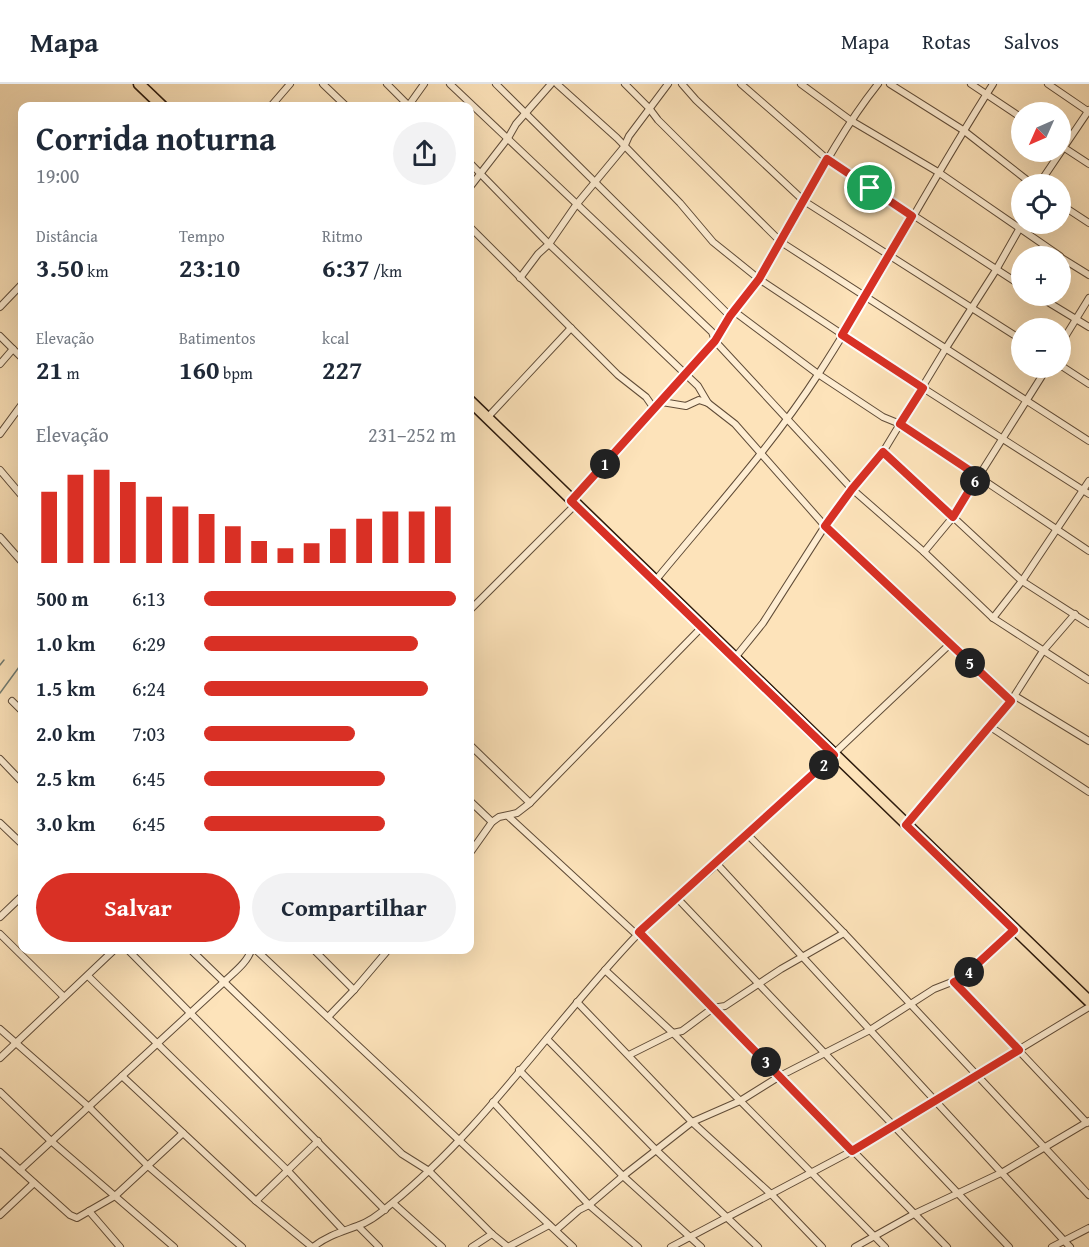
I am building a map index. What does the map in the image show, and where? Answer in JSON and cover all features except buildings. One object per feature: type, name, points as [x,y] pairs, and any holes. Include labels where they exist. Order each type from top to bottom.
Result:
[{"type":"main road","points":[[139,84],[158,102]]},
{"type":"main road","points":[[474,405],[701,628],[1089,1001]]},
{"type":"street","points":[[274,102],[290,84]]},
{"type":"street","points":[[323,84],[342,102]]},
{"type":"street","points":[[387,84],[405,102]]},
{"type":"street","points":[[412,102],[424,84]]},
{"type":"street","points":[[450,84],[469,102]]},
{"type":"street","points":[[496,84],[732,314],[818,374],[883,417],[900,424],[1089,551]]},
{"type":"street","points":[[474,182],[516,124],[552,84]]},
{"type":"street","points":[[557,84],[617,138],[680,203],[713,242],[759,279],[923,388],[1086,492]]},
{"type":"street","points":[[625,84],[658,120],[782,242],[1089,441]]},
{"type":"street","points":[[520,278],[624,147],[629,136],[668,84]]},
{"type":"street","points":[[682,84],[696,100],[804,201],[1011,333]]},
{"type":"street","points":[[801,84],[850,120],[938,172],[1011,219]]},
{"type":"street","points":[[474,606],[573,503],[715,341],[782,242],[850,120],[878,84]]},
{"type":"street","points":[[890,84],[963,130],[1019,174]]},
{"type":"street","points":[[971,84],[1011,111]]},
{"type":"street","points":[[655,582],[787,419],[818,374],[867,296],[963,130],[993,84]]},
{"type":"street","points":[[1048,84],[1089,111],[1071,135]]},
{"type":"street","points":[[746,86],[827,159],[1011,279]]},
{"type":"street","points":[[474,106],[712,332],[715,341],[852,489],[924,552],[993,618],[1089,680]]},
{"type":"street","points":[[1071,152],[1089,164]]},
{"type":"street","points":[[474,167],[549,244],[698,386],[708,403]]},
{"type":"street","points":[[1071,211],[1089,223]]},
{"type":"street","points":[[474,231],[618,375],[646,397],[655,410]]},
{"type":"street","points":[[734,659],[763,623],[825,526],[883,452],[1016,234]]},
{"type":"street","points":[[1031,234],[1046,246]]},
{"type":"street","points":[[1071,264],[1089,276]]},
{"type":"street","points":[[0,307],[18,288]]},
{"type":"street","points":[[1071,327],[1089,298]]},
{"type":"street","points":[[1055,306],[1089,327]]},
{"type":"street","points":[[487,418],[572,328]]},
{"type":"street","points":[[0,336],[18,354]]},
{"type":"street","points":[[0,364],[14,349]]},
{"type":"street","points":[[1071,372],[1089,384]]},
{"type":"street","points":[[924,552],[953,517],[1041,378]]},
{"type":"street","points":[[662,402],[686,406],[699,400],[708,403],[735,424],[825,526],[950,644],[1013,699],[1089,741]]},
{"type":"street","points":[[0,434],[18,409]]},
{"type":"street","points":[[883,452],[1022,581],[1089,624]]},
{"type":"street","points":[[0,470],[18,491]]},
{"type":"street","points":[[993,618],[1022,581],[1055,530],[1086,492],[1089,481]]},
{"type":"street","points":[[0,537],[18,557]]},
{"type":"street","points":[[906,825],[1013,699],[1043,651],[1075,614]]},
{"type":"street","points":[[474,847],[492,822],[517,813],[530,803],[701,628]]},
{"type":"street","points":[[122,1076],[256,1201],[312,1247],[343,1230],[358,1226],[385,1210],[429,1171],[458,1141],[638,933],[717,864],[950,644]]},
{"type":"street","points":[[12,701],[18,707]]},
{"type":"street","points":[[989,726],[1089,792]]},
{"type":"street","points":[[474,749],[530,803]]},
{"type":"street","points":[[0,759],[18,778]]},
{"type":"street","points":[[474,805],[492,822]]},
{"type":"street","points":[[508,816],[638,933],[947,1247]]},
{"type":"street","points":[[0,823],[18,840]]},
{"type":"street","points":[[747,834],[978,1074],[1089,1195]]},
{"type":"street","points":[[717,864],[1068,1244]]},
{"type":"street","points":[[678,899],[1009,1247]]},
{"type":"street","points":[[0,917],[18,900]]},
{"type":"street","points":[[556,1230],[692,1122],[740,1101],[822,1052],[870,1030],[934,989],[962,978],[1014,930]]},
{"type":"street","points":[[629,1055],[672,1033],[681,1031],[713,1008],[725,1006],[757,984],[844,933]]},
{"type":"street","points":[[0,934],[18,952]]},
{"type":"street","points":[[20,954],[63,996]]},
{"type":"street","points":[[0,1058],[110,954]]},
{"type":"street","points":[[132,954],[385,1210]]},
{"type":"street","points":[[195,954],[402,1154],[429,1171],[508,1247],[549,1225]]},
{"type":"street","points":[[20,1170],[90,1108],[251,954]]},
{"type":"street","points":[[257,954],[328,1017],[573,1247]]},
{"type":"street","points":[[322,954],[354,990]]},
{"type":"street","points":[[328,1017],[354,990],[382,954]]},
{"type":"street","points":[[605,970],[672,1033],[885,1247]]},
{"type":"street","points":[[88,976],[288,1171],[343,1230]]},
{"type":"street","points":[[855,1247],[914,1214],[1002,1172],[1088,1122],[954,982]]},
{"type":"street","points":[[577,1002],[692,1122],[772,1195],[822,1247]]},
{"type":"street","points":[[671,1247],[852,1151],[1089,1006]]},
{"type":"street","points":[[0,1029],[90,1108],[148,1166],[242,1247]]},
{"type":"street","points":[[547,1038],[656,1150],[759,1247]]},
{"type":"street","points":[[519,1070],[623,1176],[701,1247]]},
{"type":"street","points":[[0,1092],[51,1141],[174,1247]]},
{"type":"street","points":[[493,1102],[590,1205],[638,1247]]},
{"type":"street","points":[[0,1152],[70,1215],[77,1218],[115,1196],[183,1133]]},
{"type":"street","points":[[256,1201],[318,1141]]},
{"type":"street","points":[[1,1210],[34,1183]]},
{"type":"street","points":[[393,1203],[442,1247]]},
{"type":"street","points":[[89,1211],[120,1247]]},
{"type":"street","points":[[358,1226],[379,1247]]},
{"type":"street","points":[[1052,1247],[1068,1244],[1089,1228]]},
{"type":"street","points":[[472,1247],[492,1234]]},
{"type":"waterway","points":[[0,665],[4,660]]},
{"type":"waterway","points":[[0,693],[18,668]]},
{"type":"route","points":[[827,159],[870,188],[912,216],[842,335],[923,388],[900,424],[978,476],[953,517],[883,452],[825,526],[1011,701],[906,825],[1014,930],[980,963],[954,982],[1019,1050],[852,1151],[639,932],[717,864],[834,755],[571,501],[715,341],[782,242],[827,159]]}]
